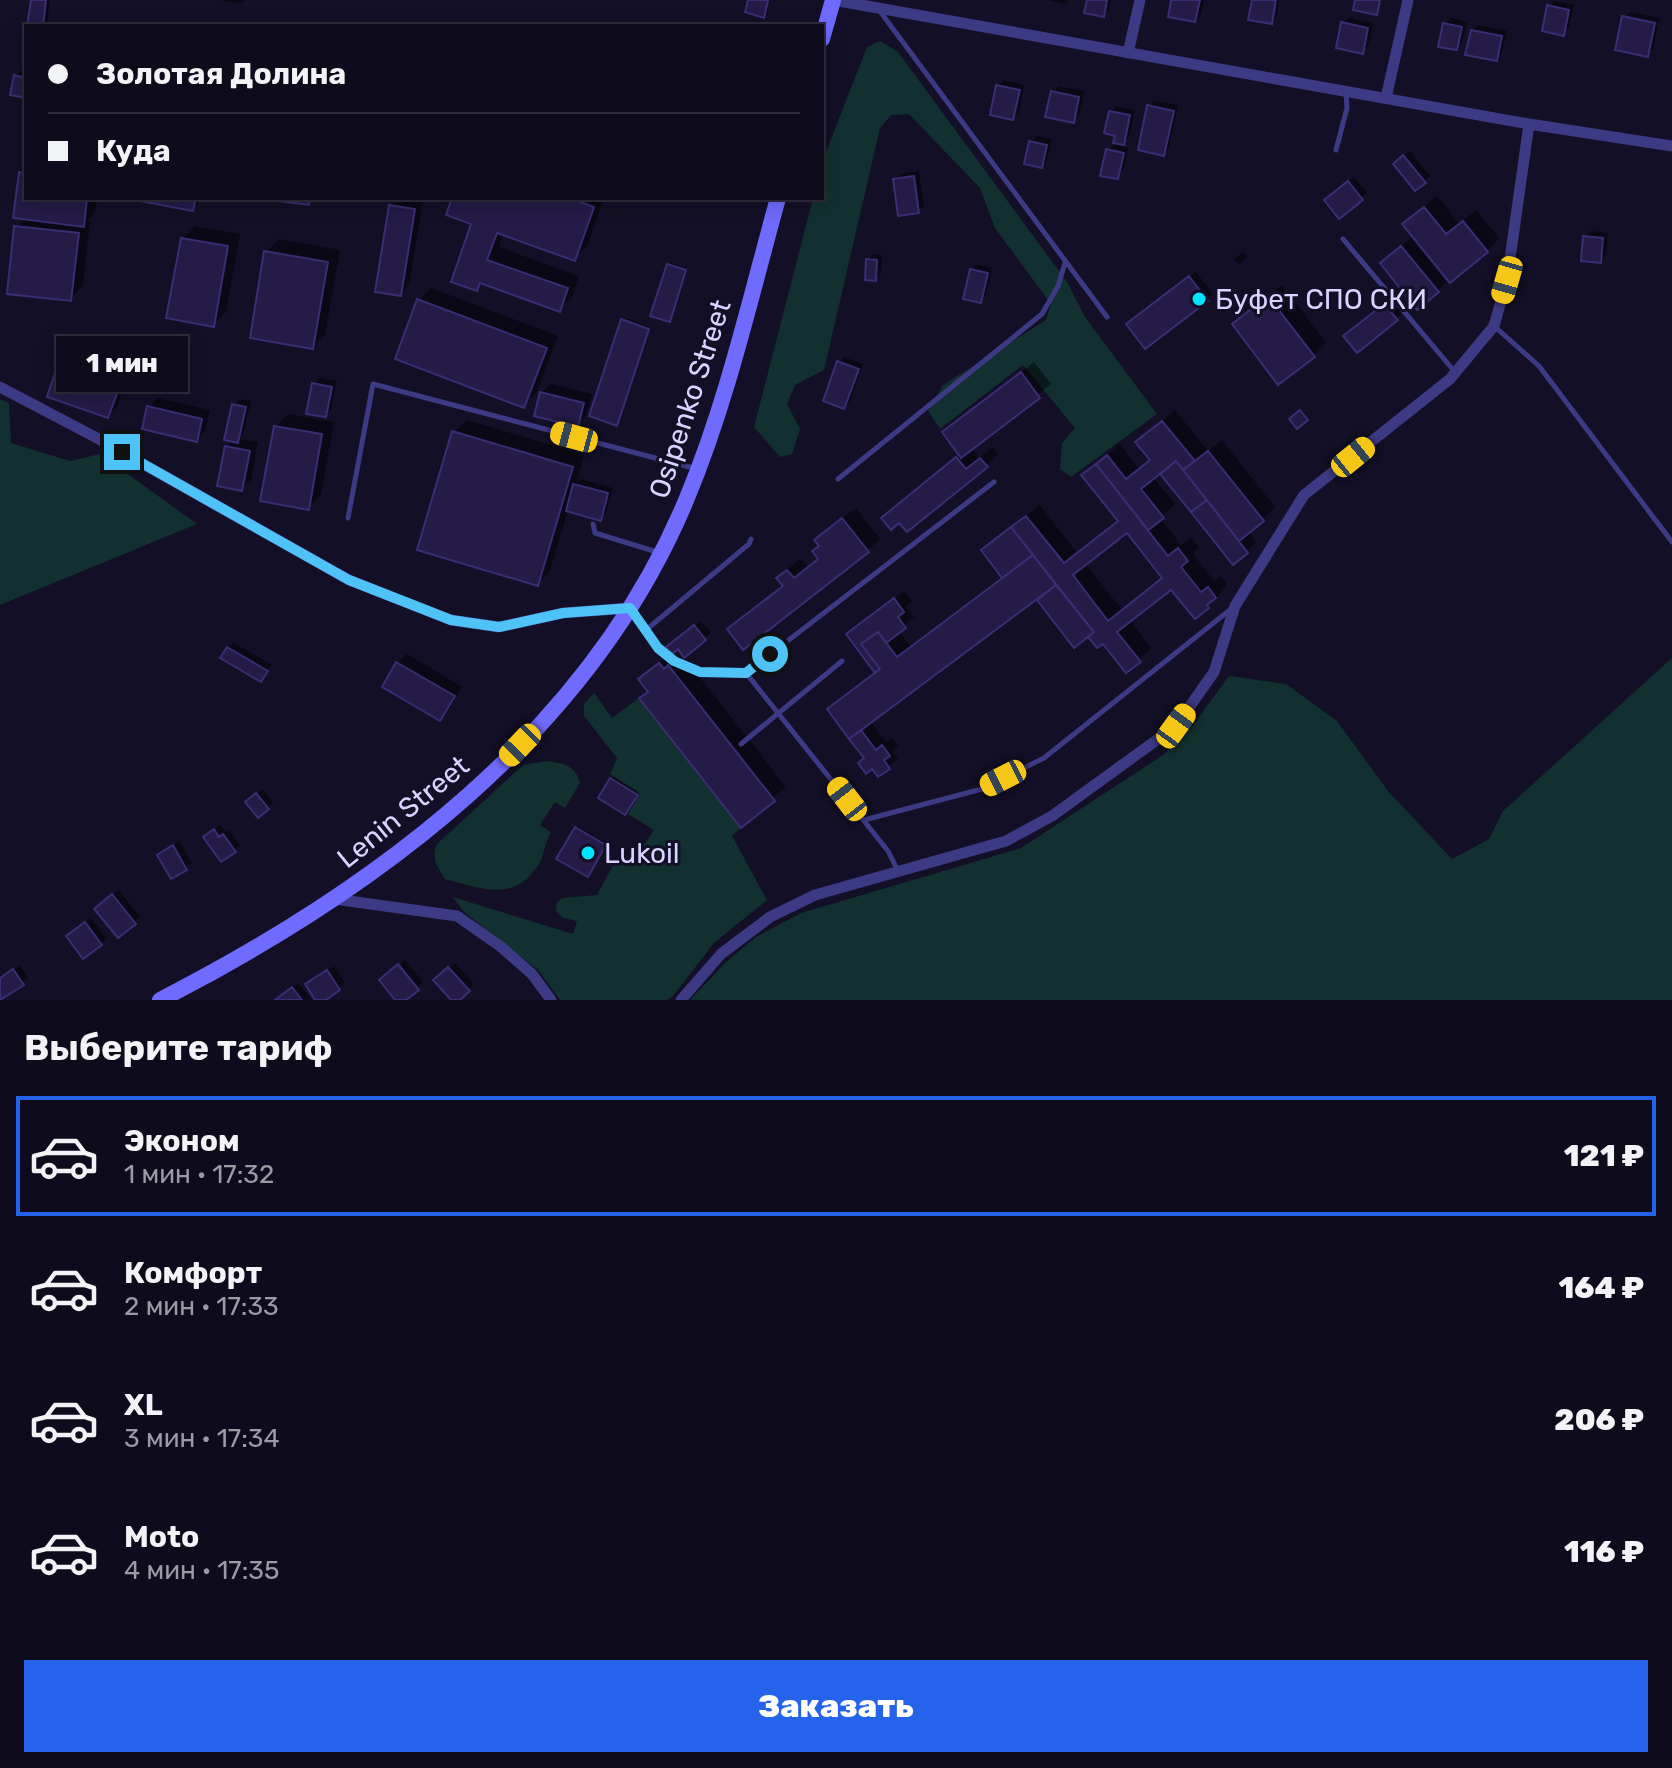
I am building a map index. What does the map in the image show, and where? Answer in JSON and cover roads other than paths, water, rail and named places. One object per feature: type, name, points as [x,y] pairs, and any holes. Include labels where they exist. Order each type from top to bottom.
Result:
[{"type":"main road","points":[[824,32],[833,0]]},
{"type":"main road","name":"Osipenko Street","points":[[630,608],[662,553],[698,469],[721,405],[777,200]]},
{"type":"main road","name":"Lenin Street","points":[[160,1000],[222,968],[334,899],[387,862],[482,784],[557,707],[595,662],[630,608]]},
{"type":"street","points":[[833,0],[1529,124],[1672,146]]},
{"type":"street","points":[[1128,53],[1140,0]]},
{"type":"street","points":[[1386,98],[1408,0]]},
{"type":"street","points":[[681,1000],[721,954],[770,917],[815,895],[1006,841],[1052,816],[1176,726],[1214,672],[1235,606],[1304,495],[1455,372],[1494,326],[1507,280],[1529,124]]},
{"type":"street","points":[[0,387],[349,580],[451,620],[499,627],[563,613],[630,608]]},
{"type":"street","points":[[334,899],[457,916],[500,946],[532,974],[551,1000]]},
{"type":"lane","points":[[878,9],[1107,317]]},
{"type":"lane","points":[[1336,150],[1347,108],[1346,91]]},
{"type":"lane","points":[[1343,239],[1455,372]]},
{"type":"lane","points":[[838,479],[1042,314],[1058,286],[1065,261]]},
{"type":"lane","points":[[1494,326],[1539,366],[1672,542]]},
{"type":"lane","points":[[348,518],[373,384],[698,469]]},
{"type":"lane","points":[[630,608],[658,648],[674,661],[700,672],[746,673],[994,482]]},
{"type":"lane","points":[[593,524],[595,533],[662,553]]},
{"type":"lane","points":[[646,630],[749,544],[751,539]]},
{"type":"lane","points":[[864,820],[982,789],[1044,758],[1235,606]]},
{"type":"lane","points":[[741,744],[842,661]]},
{"type":"lane","points":[[746,673],[888,851],[898,872]]},
{"type":"place","name":"Буфет СПО СКИ","points":[[1199,299]]},
{"type":"place","name":"Lukoil","points":[[588,853]]}]
